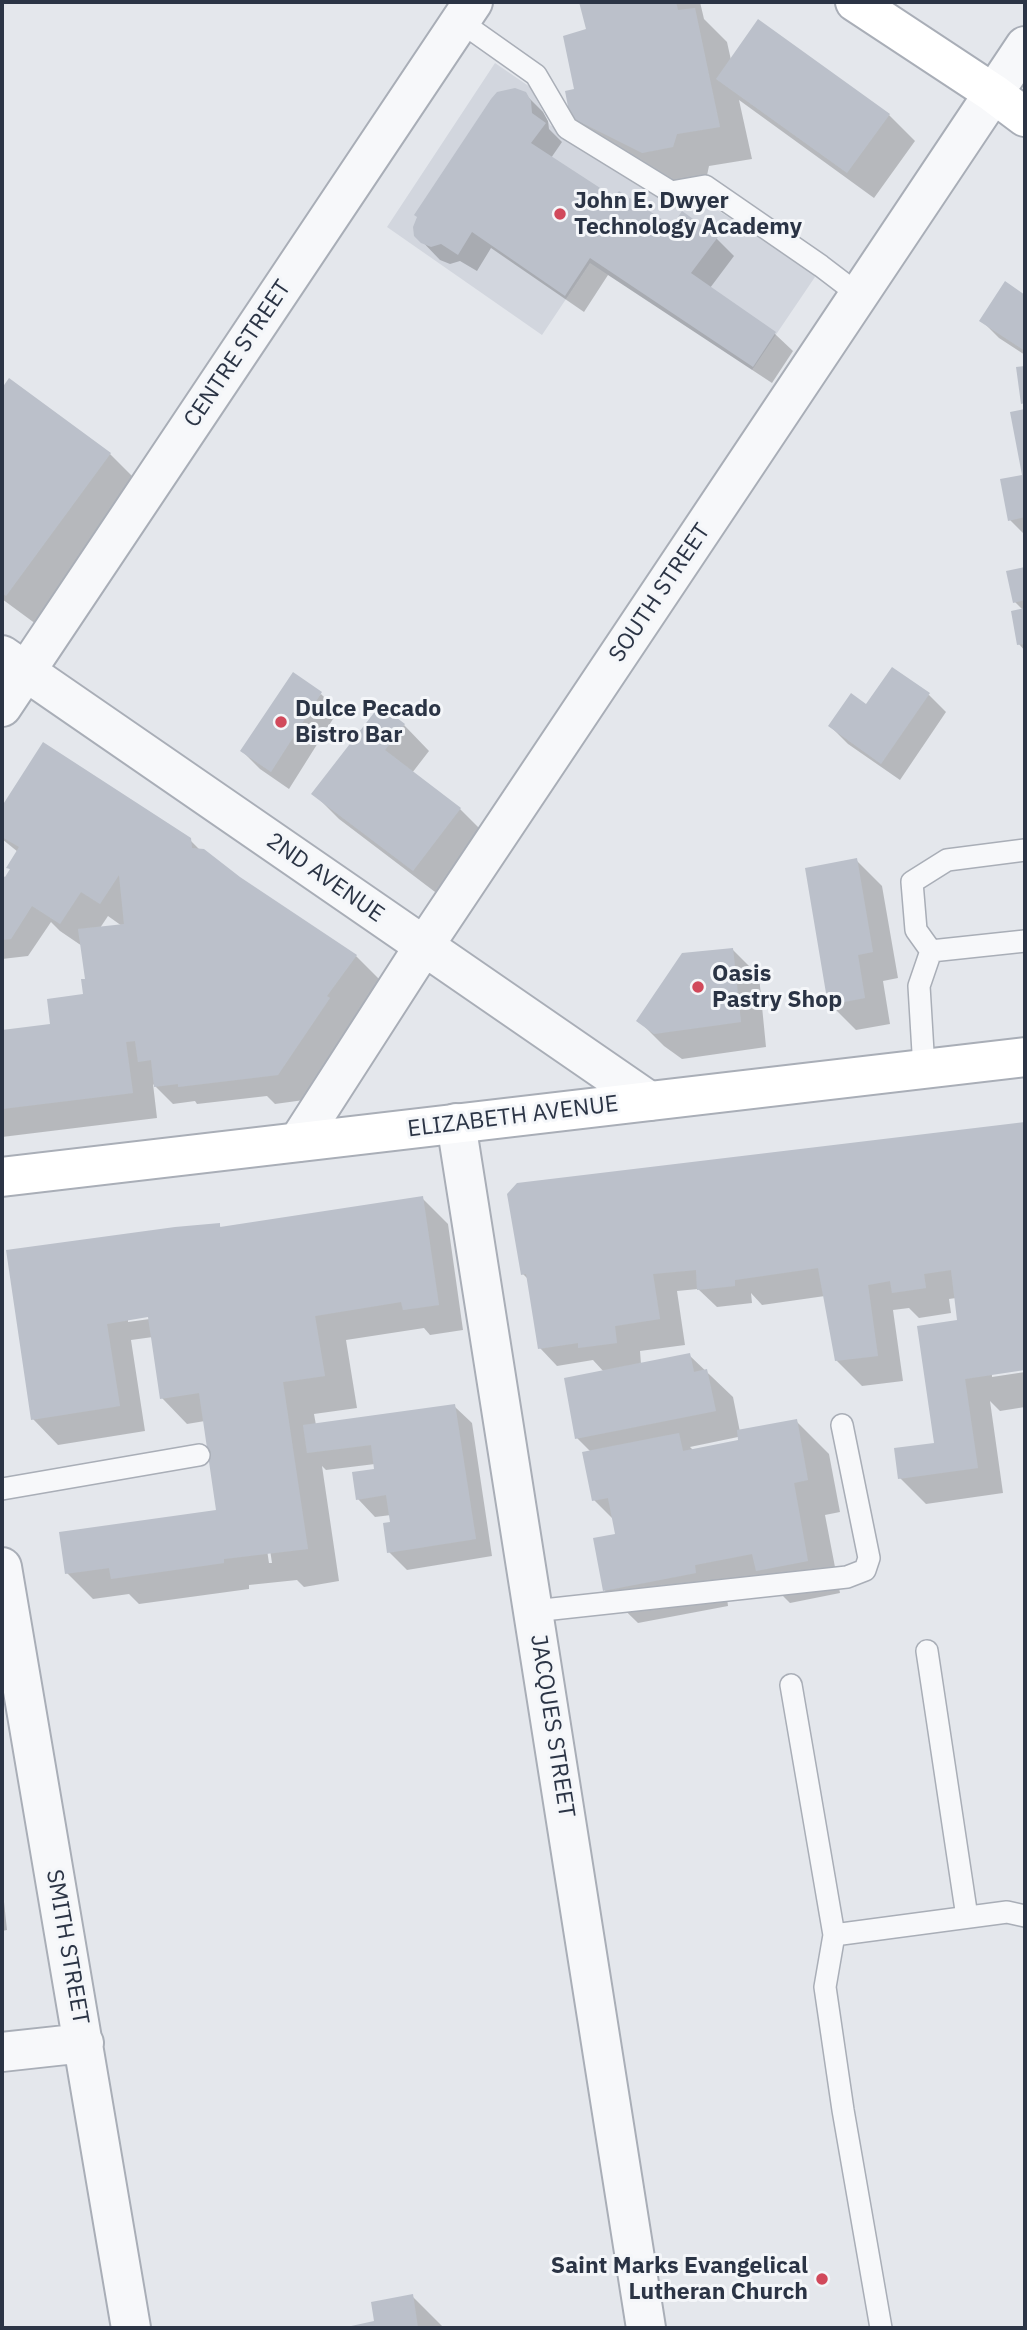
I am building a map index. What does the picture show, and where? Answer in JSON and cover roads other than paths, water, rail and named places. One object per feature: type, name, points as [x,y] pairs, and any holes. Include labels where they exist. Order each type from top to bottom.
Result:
[{"type":"street","points":[[855,2],[1025,117]]},
{"type":"street","name":"CENTRE STREET","points":[[2,706],[14,663],[467,12]]},
{"type":"street","name":"SOUTH STREET","points":[[298,1142],[424,946],[1025,46]]},
{"type":"street","name":"2ND AVENUE","points":[[14,663],[649,1101]]},
{"type":"street","name":"ELIZABETH AVENUE","points":[[2,1177],[1025,1057]]},
{"type":"street","name":"JACQUES STREET","points":[[456,1123],[646,2328]]},
{"type":"street","name":"SMITH STREET","points":[[2,1567],[6,1620],[84,2043],[131,2328]]},
{"type":"street","points":[[2,2052],[84,2043]]},
{"type":"lane","points":[[467,12],[536,75],[566,128],[671,192],[705,186],[859,295]]},
{"type":"lane","points":[[931,951],[916,930],[912,882],[947,860],[1025,850]]},
{"type":"lane","points":[[931,951],[1025,941]]},
{"type":"lane","points":[[923,1069],[919,986],[931,951]]},
{"type":"lane","points":[[534,1611],[847,1577],[865,1570],[869,1558],[842,1425]]},
{"type":"lane","points":[[2,1489],[199,1455]]},
{"type":"lane","points":[[927,1651],[967,1917]]},
{"type":"lane","points":[[791,1685],[834,1935],[825,1987],[843,2110],[881,2328]]},
{"type":"lane","points":[[834,1935],[1007,1912],[1025,1916]]},
{"type":"place","name":"John E. Dwyer Technology Academy","points":[[560,214]]},
{"type":"place","name":"Dulce Pecado Bistro Bar","points":[[281,722]]},
{"type":"place","name":"Oasis Pastry Shop","points":[[698,987]]},
{"type":"place","name":"Saint Marks Evangelical Lutheran Church","points":[[822,2279]]}]
